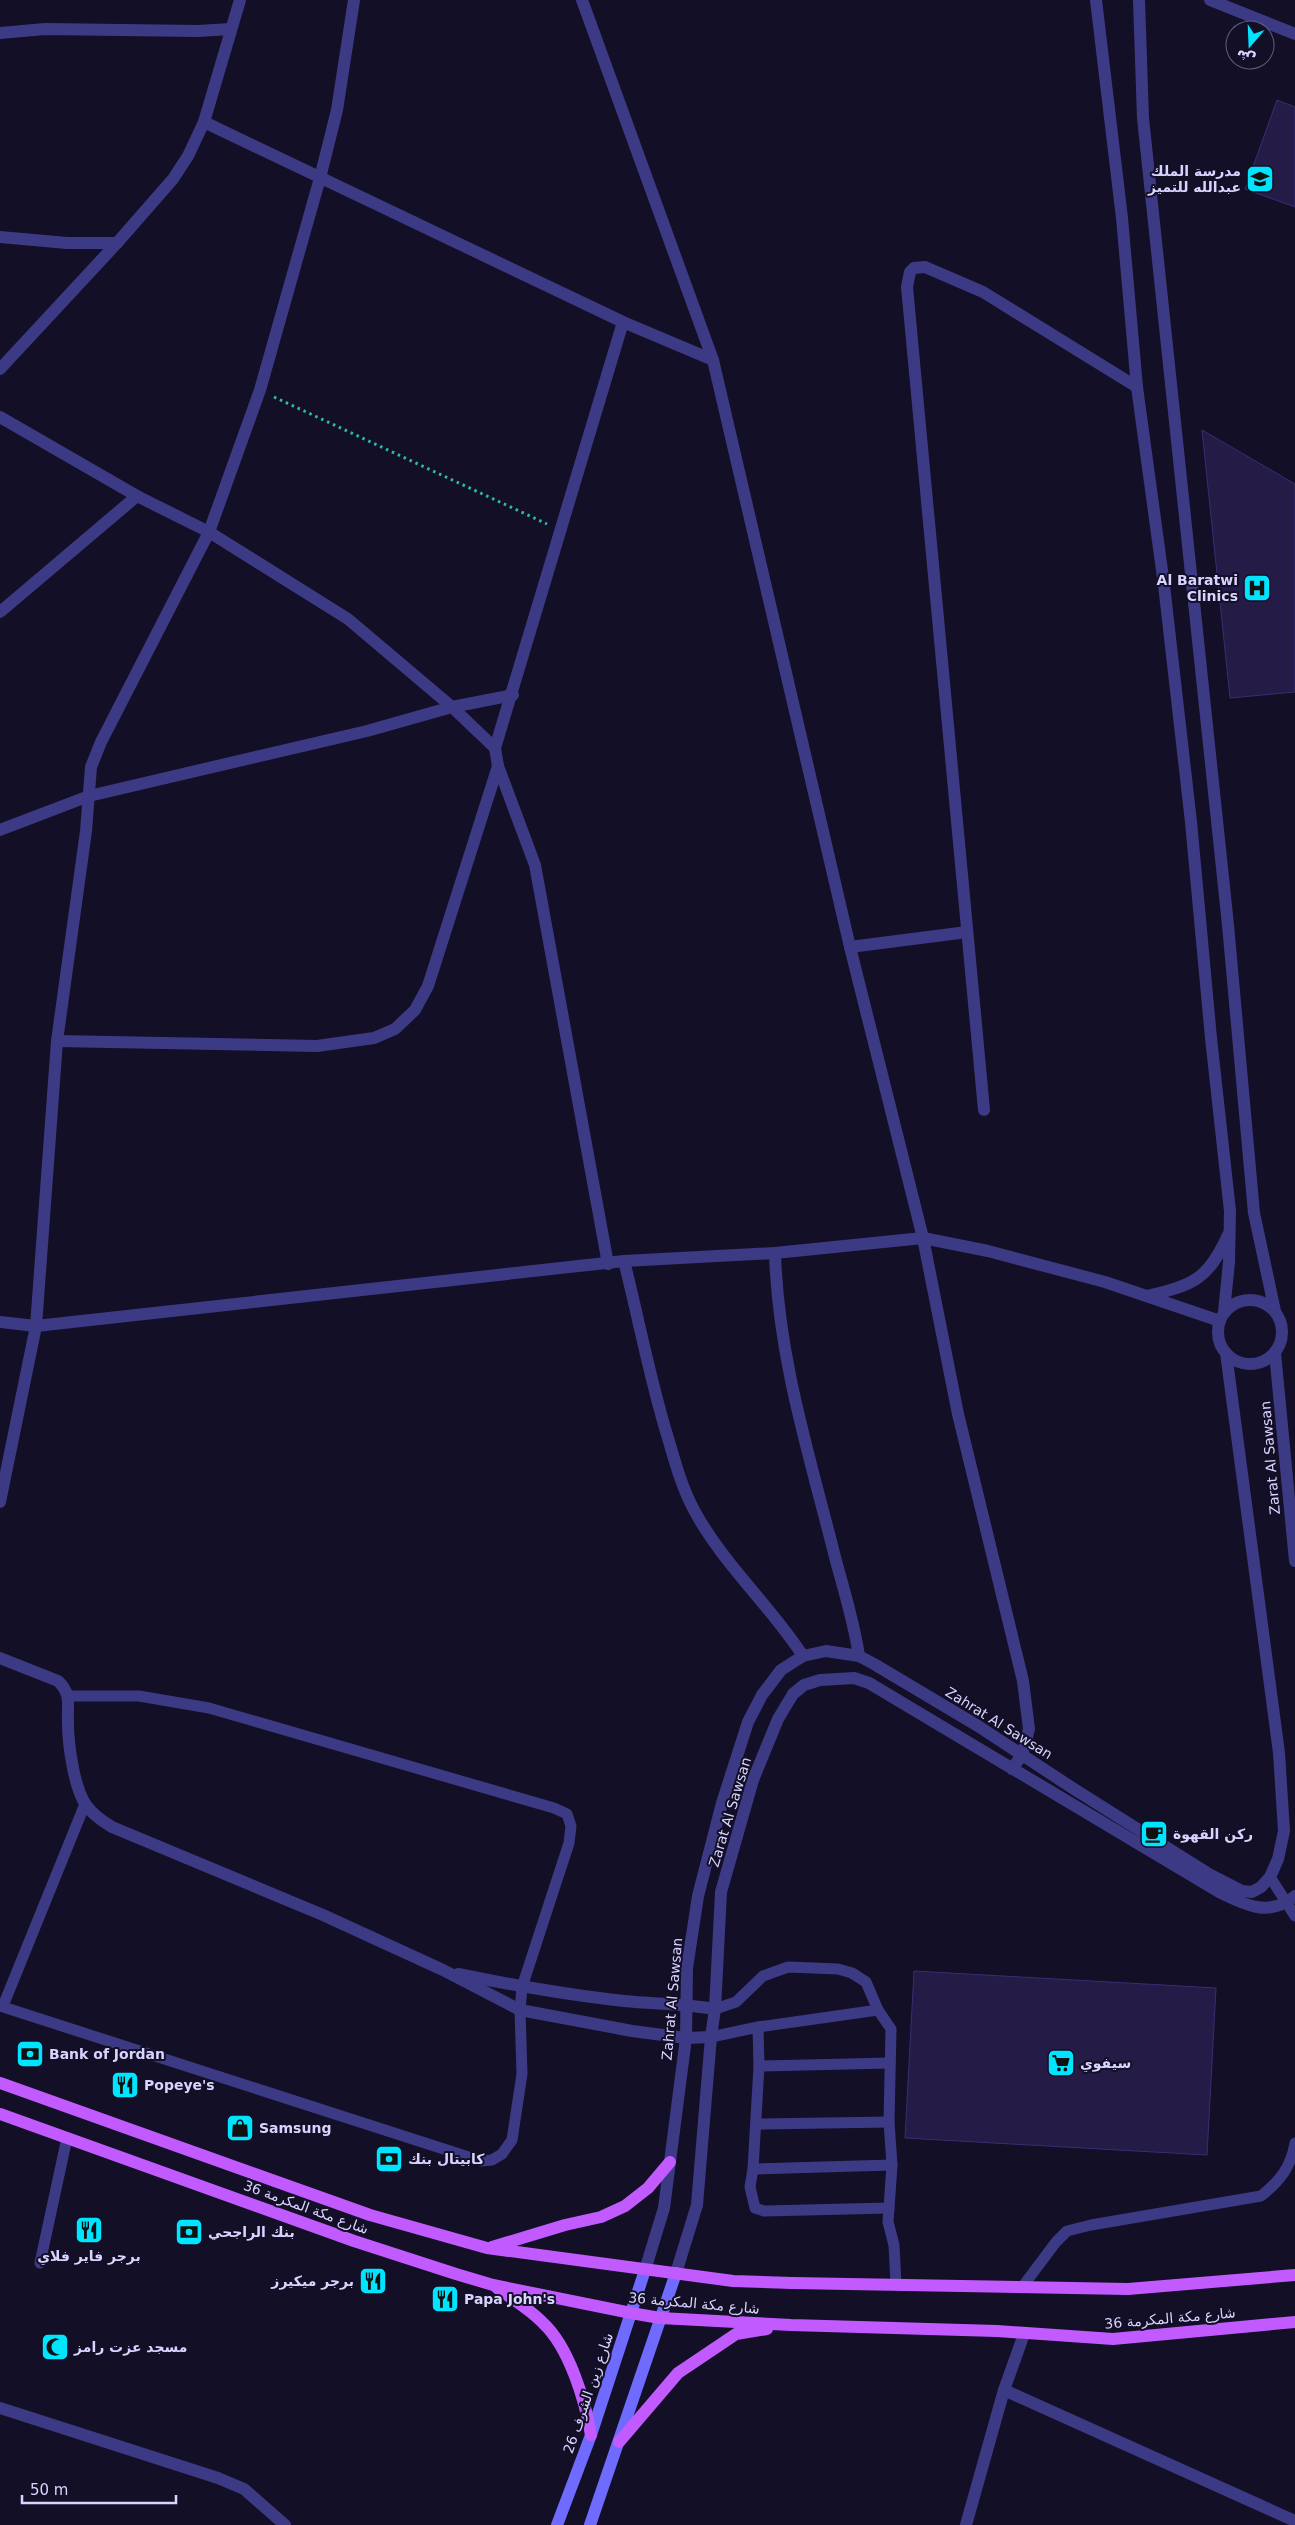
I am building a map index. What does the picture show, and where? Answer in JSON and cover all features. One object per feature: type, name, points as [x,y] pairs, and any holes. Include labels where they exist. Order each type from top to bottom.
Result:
[{"type":"main road","name":"شارع مكة المكرمة 36","points":[[0,2083],[370,2215],[487,2248],[645,2270],[743,2281],[1128,2289],[1295,2275]]},
{"type":"main road","name":"شارع مكة المكرمة 36","points":[[0,2114],[354,2241],[493,2285],[631,2314],[660,2318],[791,2325],[997,2331],[1113,2339],[1295,2322]]},
{"type":"main road","points":[[487,2248],[564,2225],[601,2217],[625,2206],[648,2188],[670,2162]]},
{"type":"main road","name":"شارع زين الشرف 26","points":[[558,2525],[591,2435],[645,2270]]},
{"type":"main road","points":[[590,2525],[676,2273]]},
{"type":"main road","points":[[493,2285],[543,2322],[558,2341],[568,2360],[581,2395],[591,2435]]},
{"type":"main road","points":[[619,2442],[678,2373],[707,2352],[736,2334],[791,2325]]},
{"type":"street","points":[[0,369],[117,243],[173,179],[188,156],[204,122],[240,0]]},
{"type":"street","points":[[0,1502],[36,1326],[57,1041],[89,796],[91,767],[101,742],[209,532],[260,390],[320,178],[337,110],[354,0]]},
{"type":"street","points":[[582,0],[713,360],[850,947],[922,1238],[958,1414],[1023,1681],[1029,1729],[1022,1754],[1012,1769]]},
{"type":"street","points":[[1096,0],[1121,208],[1137,387],[1164,585],[1190,812],[1231,1228],[1222,1316],[1218,1332],[1220,1343],[1226,1353],[1234,1360],[1245,1364],[1256,1364],[1267,1360],[1276,1353],[1289,1333],[1276,1311],[1254,1213],[1227,915],[1143,118],[1139,0]]},
{"type":"street","points":[[1210,0],[1295,34]]},
{"type":"street","points":[[0,33],[45,29],[198,31],[231,29]]},
{"type":"street","points":[[204,122],[623,322],[713,360]]},
{"type":"street","points":[[0,237],[67,243],[117,243]]},
{"type":"street","points":[[984,1110],[906,287],[910,272],[914,268],[925,267],[983,292],[1137,387]]},
{"type":"street","points":[[608,1264],[535,865],[498,766],[495,748],[513,695],[623,322]]},
{"type":"street","points":[[0,418],[136,496],[209,532],[348,619],[452,707],[495,748]]},
{"type":"street","points":[[0,612],[136,496]]},
{"type":"street","points":[[0,830],[89,796],[367,731],[452,707],[513,695]]},
{"type":"street","points":[[57,1041],[317,1046],[374,1038],[394,1028],[415,1010],[428,986],[498,766]]},
{"type":"street","points":[[850,947],[967,932]]},
{"type":"street","points":[[1146,1296],[1188,1286],[1200,1278],[1221,1250],[1231,1228]]},
{"type":"street","points":[[0,1322],[36,1326],[624,1261],[775,1253],[922,1238],[988,1251],[1222,1316]]},
{"type":"street","points":[[775,1253],[779,1310],[799,1422],[853,1618],[859,1656]]},
{"type":"street","points":[[624,1261],[653,1388],[677,1469],[693,1509],[711,1538],[786,1630],[803,1656]]},
{"type":"street","points":[[1222,1316],[1234,1304],[1245,1300],[1256,1300],[1267,1304],[1276,1311]]},
{"type":"street","points":[[1226,1353],[1278,1753],[1284,1831],[1278,1859],[1270,1877]]},
{"type":"street","name":"Zarat Al Sawsan","points":[[1276,1353],[1295,1561]]},
{"type":"street","name":"Zahrat Al Sawsan","points":[[645,2270],[664,2208],[686,2038],[687,1968],[698,1896],[722,1803],[748,1722],[762,1695],[781,1670],[803,1656],[826,1651],[859,1656],[978,1726],[1150,1837],[1242,1891],[1252,1892],[1261,1887],[1270,1877]]},
{"type":"street","points":[[0,1658],[58,1681],[69,1696],[68,1724],[75,1774],[85,1804],[98,1818],[112,1827],[323,1915],[443,1970],[520,2010],[632,2031],[686,2038],[711,2037]]},
{"type":"street","name":"Zarat Al Sawsan","points":[[676,2273],[697,2205],[715,2009],[721,1892],[753,1780],[778,1719],[793,1694],[804,1685],[838,1677],[854,1678],[869,1682],[1221,1893],[1249,1907],[1268,1910],[1291,1900]]},
{"type":"street","points":[[443,1970],[522,1987],[624,2001],[686,2004],[715,2009]]},
{"type":"street","points":[[966,2525],[1004,2390],[1024,2334]]},
{"type":"street","points":[[1004,2390],[1295,2521]]},
{"type":"street","points":[[0,2408],[244,2489],[285,2525]]},
{"type":"lane","points":[[69,1696],[139,1696],[210,1708],[554,1808],[567,1814],[572,1826],[568,1843],[522,1987],[520,2010],[522,2074],[512,2140],[502,2154],[492,2160],[481,2161],[2,2006],[85,1804]]},
{"type":"lane","points":[[1270,1877],[1291,1900],[1295,1916]]},
{"type":"lane","points":[[715,2009],[736,2002],[763,1976],[788,1967],[838,1969],[852,1973],[866,1982],[878,2010],[891,2029],[889,2122],[892,2165],[888,2222],[894,2245],[896,2284]]},
{"type":"lane","points":[[711,2037],[758,2027],[878,2010]]},
{"type":"lane","points":[[758,2027],[759,2066],[753,2169],[750,2187],[752,2204],[758,2209],[889,2208]]},
{"type":"lane","points":[[759,2066],[890,2063]]},
{"type":"lane","points":[[756,2124],[889,2122]]},
{"type":"lane","points":[[40,2263],[67,2138]]},
{"type":"lane","points":[[1023,2286],[1056,2242],[1067,2231],[1091,2225],[1261,2196],[1274,2186],[1288,2168],[1295,2143]]},
{"type":"lane","points":[[753,2169],[892,2165]]},
{"type":"path","points":[[260,390],[562,530]]},
{"type":"building","points":[[1277,100],[1295,107],[1295,207],[1245,189]]},
{"type":"building","name":"Al Baratwi Clinics","points":[[1202,430],[1295,484],[1295,692],[1230,698]]},
{"type":"building","name":"سيفوي","points":[[914,1971],[1216,1988],[1207,2155],[905,2138]]},
{"type":"place","name":"مدرسة الملك عبدالله للتميز","points":[[1260,179]]},
{"type":"place","name":"Al Baratwi Clinics","points":[[1257,588]]},
{"type":"place","name":"ركن القهوة","points":[[1154,1834]]},
{"type":"place","name":"Bank of Jordan","points":[[30,2054]]},
{"type":"place","name":"سيفوي","points":[[1061,2063]]},
{"type":"place","name":"Popeye's","points":[[125,2085]]},
{"type":"place","name":"Samsung","points":[[240,2128]]},
{"type":"place","name":"كابيتال بنك","points":[[389,2159]]},
{"type":"place","name":"برجر فاير فلاي","points":[[89,2230]]},
{"type":"place","name":"بنك الراجحي","points":[[189,2232]]},
{"type":"place","name":"برجر ميكيرز","points":[[373,2281]]},
{"type":"place","name":"Papa John's","points":[[445,2299]]},
{"type":"place","name":"مسجد عزت رامز","points":[[55,2347]]}]
